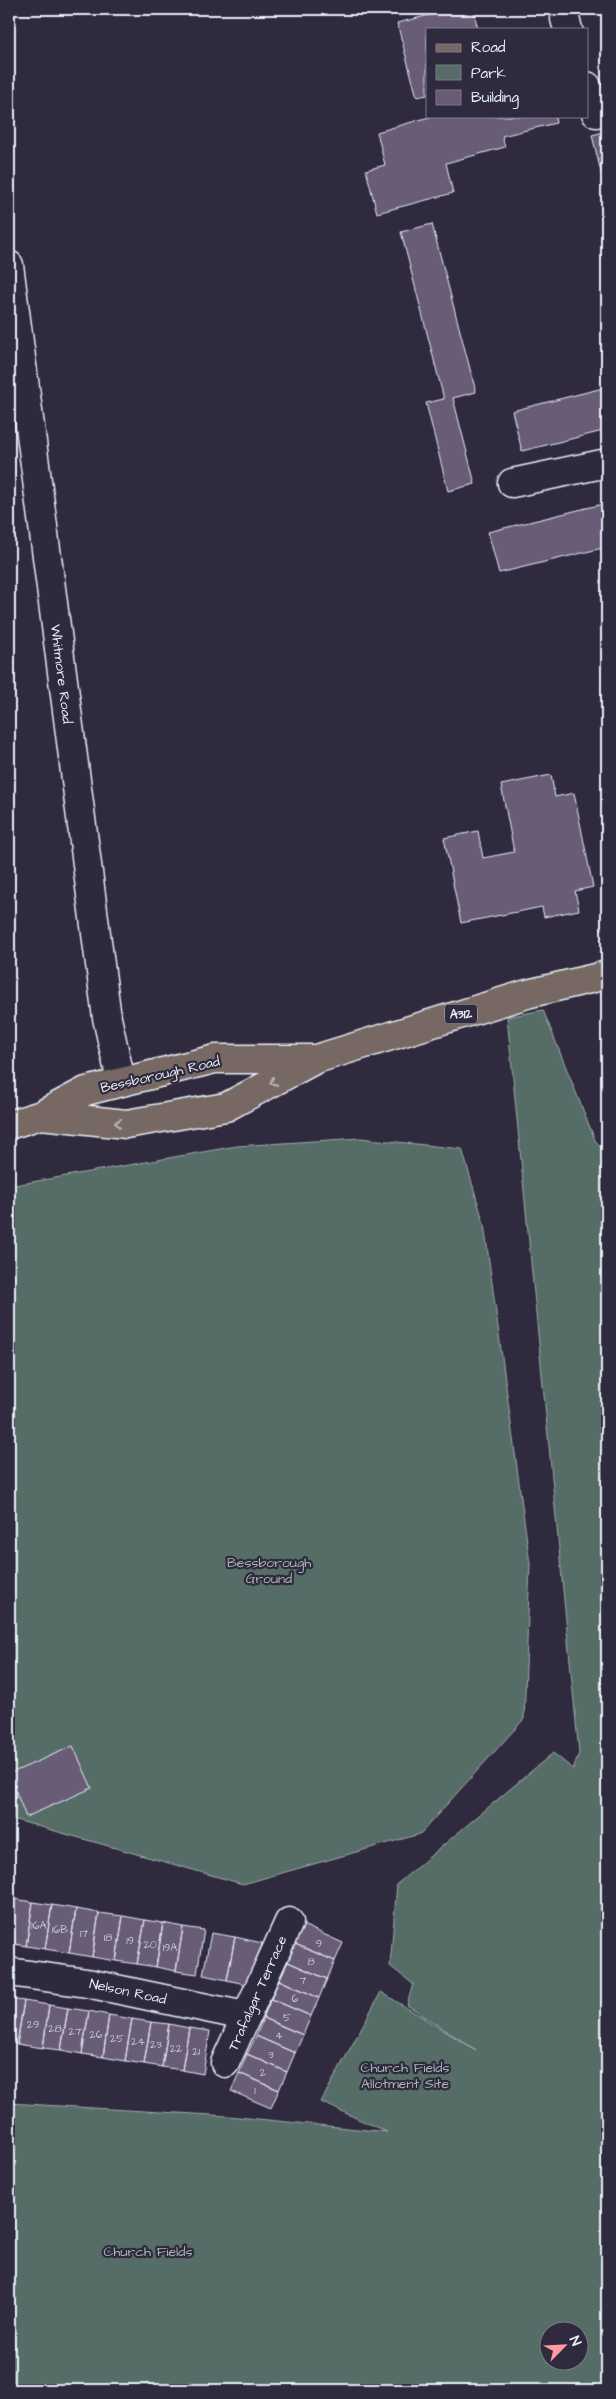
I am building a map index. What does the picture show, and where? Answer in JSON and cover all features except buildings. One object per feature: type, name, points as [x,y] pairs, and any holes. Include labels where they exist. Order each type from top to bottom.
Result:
[{"type":"main road","name":"Bessborough Road","points":[[41,1116],[126,1124],[226,1107],[316,1059],[527,994],[607,975]]},
{"type":"main road","name":"Bessborough Road","points":[[9,1124],[41,1116],[86,1091],[215,1059],[316,1059]]},
{"type":"street","points":[[588,89],[596,113],[607,111]]},
{"type":"street","name":"Whitmore Road","points":[[9,265],[107,1018],[121,1081]]},
{"type":"street","points":[[512,483],[607,463]]},
{"type":"street","name":"Trafalgar Terrace","points":[[225,2063],[289,1922]]},
{"type":"street","name":"Nelson Road","points":[[9,1972],[87,1983],[246,2016]]},
{"type":"green space","name":"Church Fields","points":[[543,1010],[595,1140],[607,1155],[607,2390],[9,2390],[9,2103],[228,2116],[387,2132],[321,2102],[381,1992],[476,2050],[407,2005],[413,1984],[390,1966],[397,1884],[553,1753],[573,1769],[579,1753],[507,1017]]},
{"type":"green space","name":"Bessborough Ground","points":[[360,1138],[462,1149],[484,1224],[530,1564],[524,1719],[420,1834],[243,1884],[9,1818],[9,1186],[237,1146]]},
{"type":"park label","name":"Church Fields Allotment Site","points":[[405,2076]]}]
